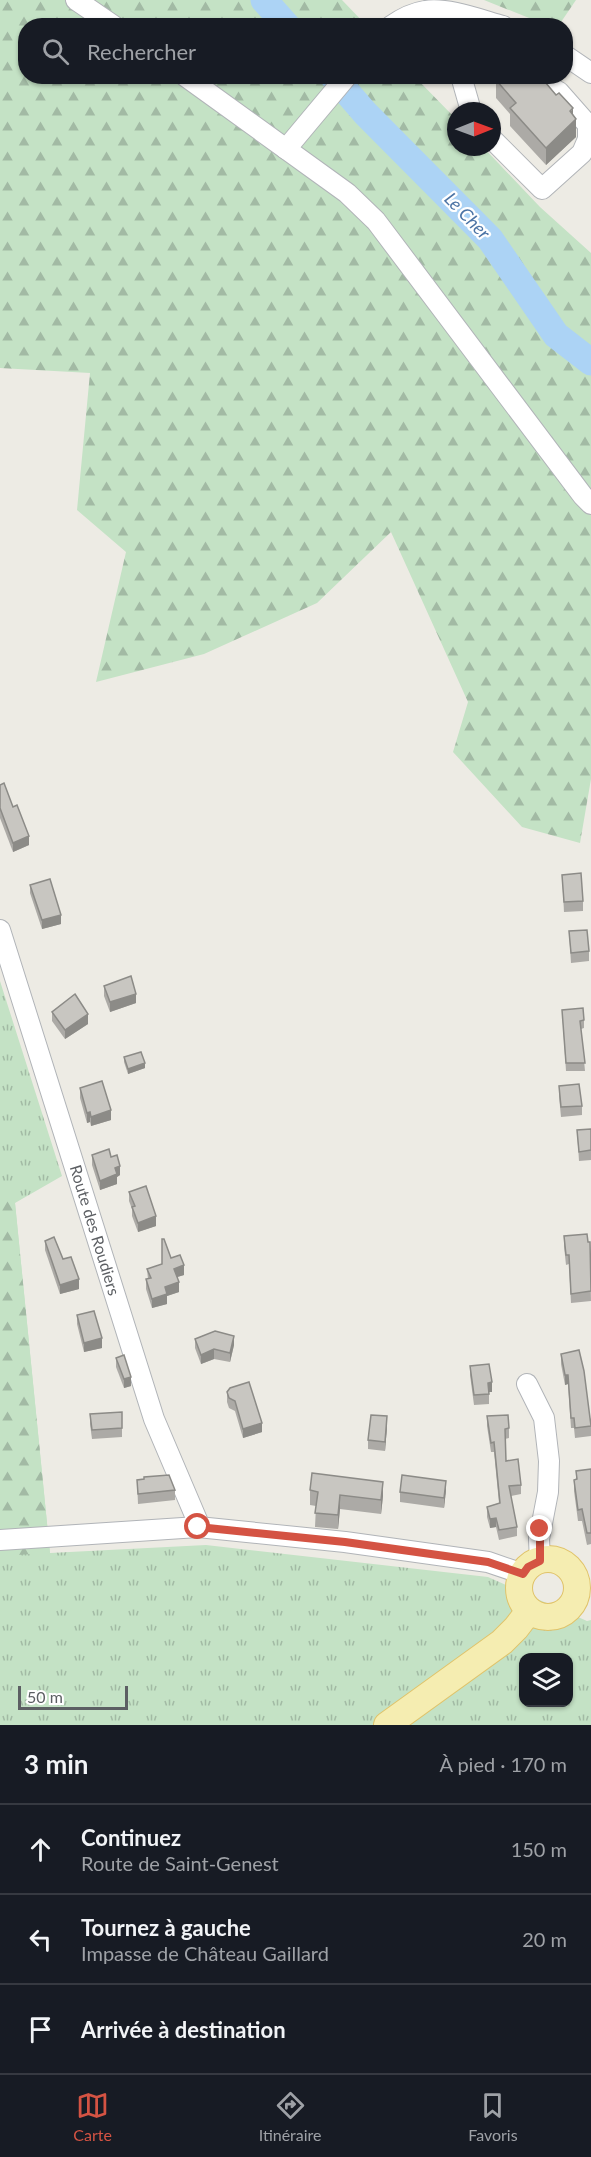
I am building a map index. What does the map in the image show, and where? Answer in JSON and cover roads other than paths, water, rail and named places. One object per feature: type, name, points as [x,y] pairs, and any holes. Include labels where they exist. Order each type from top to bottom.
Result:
[{"type":"main road","points":[[549,1560],[562,1563],[572,1573],[583,1578],[577,1588],[575,1598],[564,1613],[546,1617],[537,1616],[523,1603],[520,1583],[532,1567],[549,1560]]},
{"type":"main road","points":[[387,1725],[502,1642],[529,1611]]},
{"type":"street","points":[[76,0],[102,18]]},
{"type":"street","points":[[405,18],[413,13],[427,10],[453,18]]},
{"type":"street","points":[[573,61],[591,74]]},
{"type":"street","points":[[198,84],[292,142],[376,220],[591,504]]},
{"type":"street","points":[[292,142],[340,84]]},
{"type":"street","points":[[463,84],[468,102]]},
{"type":"street","points":[[501,149],[542,189],[582,153],[588,139],[588,125],[559,92],[549,87]]},
{"type":"street","name":"Route des Roudiers","points":[[0,930],[154,1419],[198,1527]]},
{"type":"street","points":[[0,1540],[198,1527],[345,1542],[532,1567],[548,1492],[549,1461],[544,1418],[527,1384]]},
{"type":"waterway","name":"Le Cher","points":[[264,0],[280,18]]},
{"type":"waterway","name":"Le Cher","points":[[340,84],[365,113],[490,239],[556,335],[591,362]]}]
